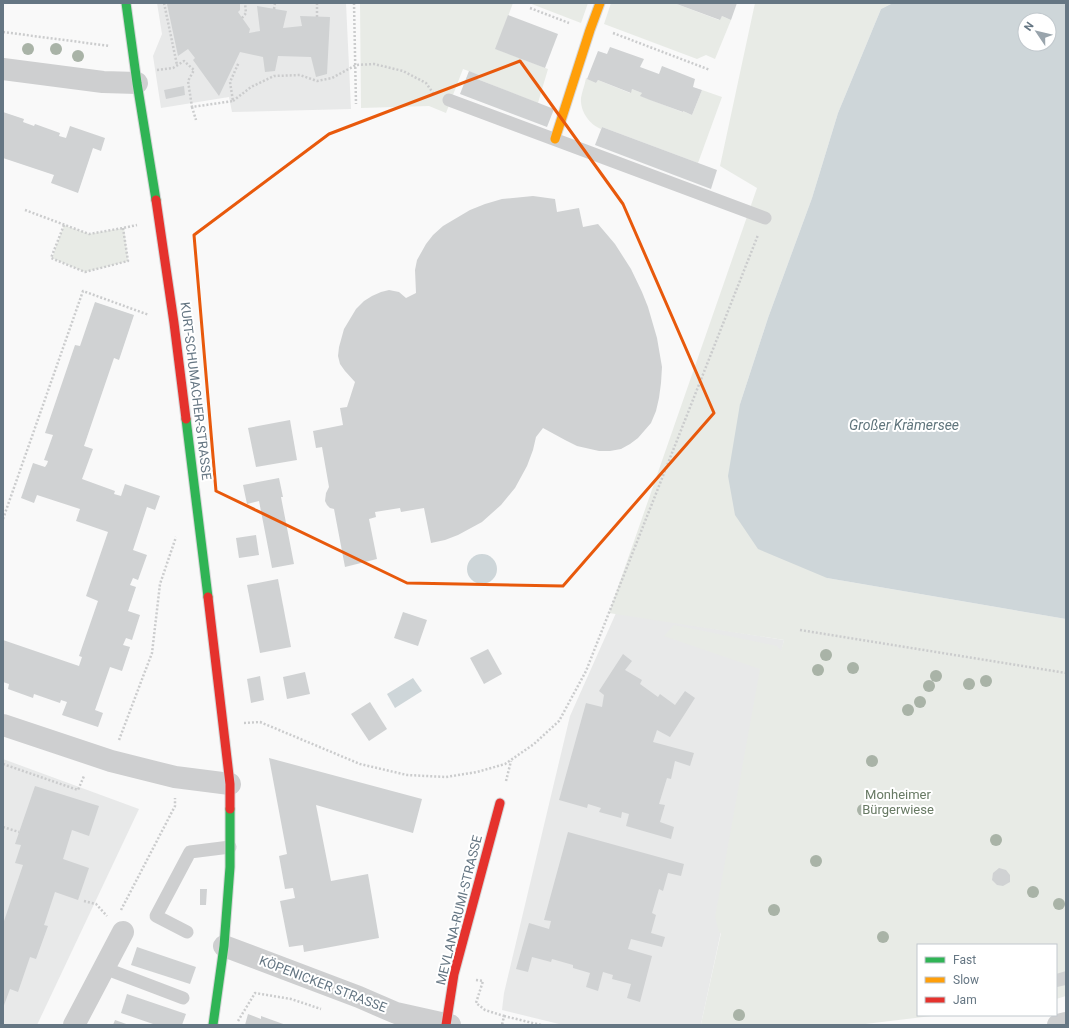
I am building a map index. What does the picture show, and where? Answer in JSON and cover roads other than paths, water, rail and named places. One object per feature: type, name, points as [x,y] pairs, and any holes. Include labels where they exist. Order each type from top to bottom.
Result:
[{"type":"street","name":"KURT-SCHUMACHER-STRASSE","points":[[126,3],[136,78],[174,323],[230,784],[230,867],[224,946],[213,1025]]},
{"type":"street","points":[[555,139],[600,3]]},
{"type":"street","points":[[3,69],[103,82],[136,78]]},
{"type":"street","points":[[3,725],[111,761],[175,776],[230,784]]},
{"type":"street","name":"MEVLANA-RUMI-STRASSE","points":[[447,1025],[454,974],[500,803]]},
{"type":"street","points":[[74,1025],[123,932]]},
{"type":"street","name":"KÖPENICKER STRASSE","points":[[224,946],[359,997],[396,1013],[447,1025]]},
{"type":"street","points":[[1058,1025],[1066,1023]]},
{"type":"lane","points":[[449,100],[765,218]]},
{"type":"lane","points":[[187,932],[156,916],[190,852],[230,847]]},
{"type":"lane","points":[[104,968],[183,998]]},
{"type":"water","name":"Großer Krämersee","points":[[893,3],[1066,3],[1066,619],[827,578],[758,549],[735,515],[728,476],[740,404],[768,318],[812,198],[838,113],[881,9]]},
{"type":"water","points":[[482,554],[488,555],[496,563],[496,575],[488,583],[482,584],[476,583],[468,575],[467,569],[468,563],[476,555]]},
{"type":"water","points":[[413,678],[422,691],[395,708],[387,694]]},
{"type":"park label","name":"Monheimer Bürgerwiese","points":[[898,802]]}]
